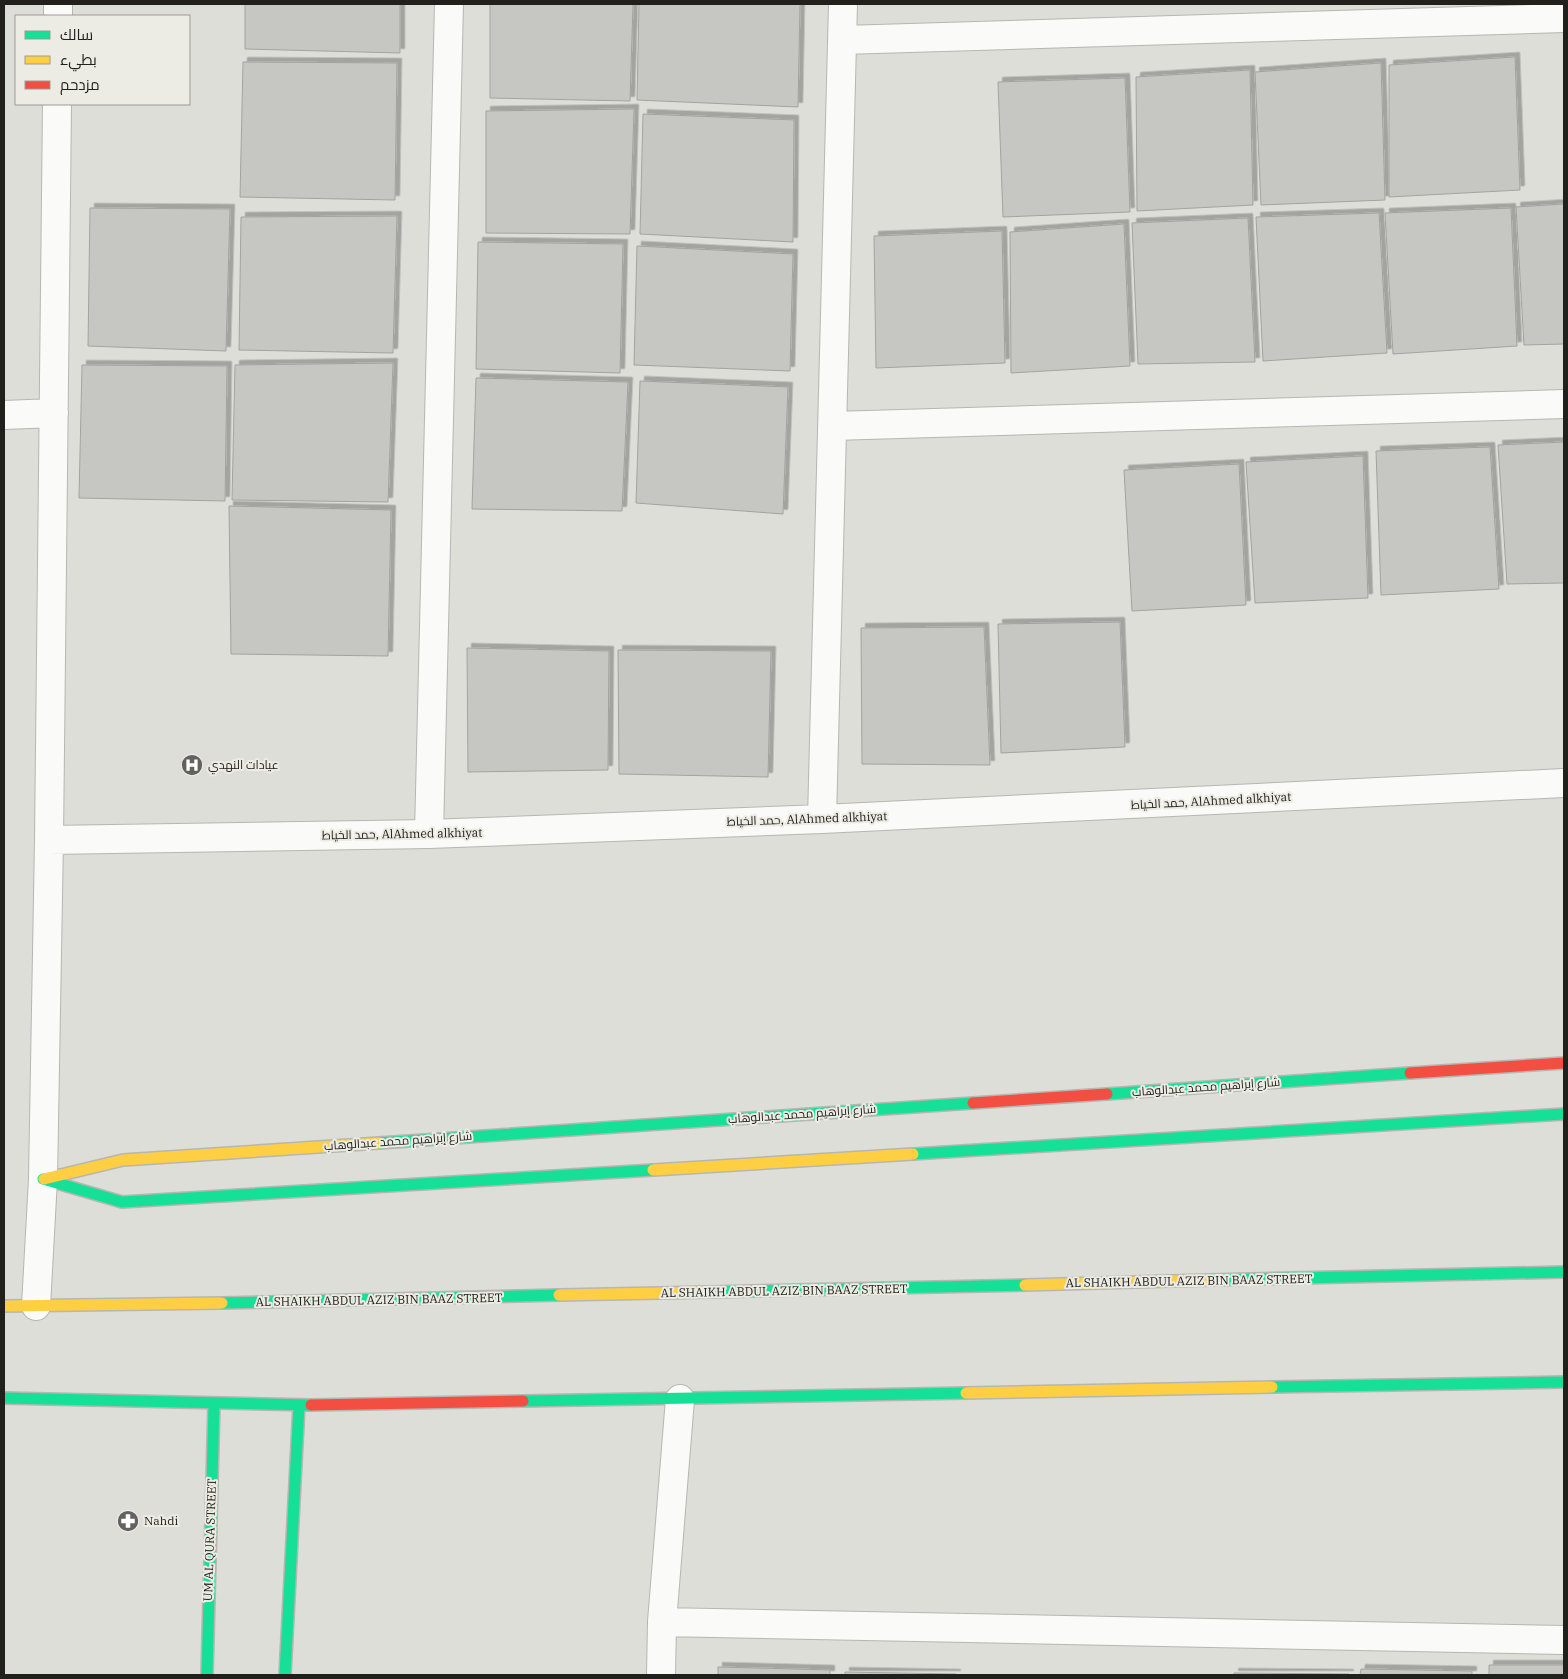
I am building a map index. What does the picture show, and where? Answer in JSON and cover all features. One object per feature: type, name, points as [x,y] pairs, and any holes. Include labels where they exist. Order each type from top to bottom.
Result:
[{"type":"main road","name":"شارع إبراهيم محمد عبدالوهاب","points":[[43,1180],[123,1160],[1564,1063]]},
{"type":"main road","points":[[43,1180],[122,1202],[1564,1114]]},
{"type":"main road","name":"AL SHAIKH ABDUL AZIZ BIN BAAZ STREET","points":[[4,1306],[1564,1272]]},
{"type":"main road","points":[[4,1398],[298,1405],[1564,1382]]},
{"type":"main road","name":"UM AL QURA STREET","points":[[207,1675],[214,1404]]},
{"type":"main road","points":[[285,1675],[298,1405]]},
{"type":"street","points":[[429,834],[449,4]]},
{"type":"street","points":[[822,819],[843,4]]},
{"type":"street","points":[[843,40],[1564,18]]},
{"type":"street","points":[[36,1306],[43,1180],[49,840],[57,105]]},
{"type":"street","points":[[833,426],[1564,404]]},
{"type":"street","points":[[4,415],[54,413]]},
{"type":"street","name":"حمد الخياط, AlAhmed alkhiyat","points":[[49,840],[429,834],[822,819],[1564,783]]},
{"type":"street","points":[[661,1675],[662,1622],[680,1398]]},
{"type":"street","points":[[662,1622],[1564,1640]]},
{"type":"building","points":[[245,4],[400,4],[400,53],[245,49]]},
{"type":"building","points":[[490,4],[633,4],[630,101],[490,98]]},
{"type":"building","points":[[639,4],[800,4],[798,107],[637,100]]},
{"type":"building","points":[[1515,57],[1520,190],[1389,197],[1389,65]]},
{"type":"building","points":[[243,62],[397,63],[395,200],[240,197]]},
{"type":"building","points":[[1381,63],[1385,200],[1261,205],[1255,72]]},
{"type":"building","points":[[1250,70],[1253,205],[1137,211],[1136,77]]},
{"type":"building","points":[[1125,78],[1130,212],[1003,217],[998,82]]},
{"type":"building","points":[[634,109],[630,234],[486,233],[486,111]]},
{"type":"building","points":[[643,114],[794,120],[793,242],[640,234]]},
{"type":"building","points":[[1564,204],[1564,344],[1524,345],[1516,207]]},
{"type":"building","points":[[90,208],[230,209],[226,351],[88,346]]},
{"type":"building","points":[[1511,208],[1517,346],[1393,354],[1385,213]]},
{"type":"building","points":[[1379,213],[1387,353],[1263,361],[1256,217]]},
{"type":"building","points":[[397,216],[393,353],[239,350],[241,217]]},
{"type":"building","points":[[1248,218],[1255,362],[1138,364],[1132,223]]},
{"type":"building","points":[[1124,224],[1130,366],[1011,373],[1010,232]]},
{"type":"building","points":[[1002,231],[1005,363],[876,368],[874,236]]},
{"type":"building","points":[[478,242],[623,244],[620,373],[476,369]]},
{"type":"building","points":[[637,246],[793,254],[790,371],[634,365]]},
{"type":"building","points":[[393,363],[388,502],[232,500],[235,365]]},
{"type":"building","points":[[82,365],[227,366],[225,501],[79,498]]},
{"type":"building","points":[[476,378],[628,382],[622,511],[472,509]]},
{"type":"building","points":[[640,381],[788,387],[783,514],[636,503]]},
{"type":"building","points":[[1564,442],[1564,583],[1507,584],[1498,445]]},
{"type":"building","points":[[1490,447],[1499,589],[1381,595],[1376,451]]},
{"type":"building","points":[[1363,456],[1368,598],[1255,603],[1246,462]]},
{"type":"building","points":[[1239,464],[1246,605],[1132,611],[1124,470]]},
{"type":"building","points":[[229,506],[391,510],[388,656],[231,654]]},
{"type":"building","points":[[1120,622],[1125,747],[1001,753],[998,624]]},
{"type":"building","points":[[984,627],[990,765],[862,764],[861,628]]},
{"type":"building","points":[[467,648],[609,651],[608,770],[468,772]]},
{"type":"building","points":[[618,650],[771,651],[768,777],[619,774]]},
{"type":"building","points":[[1489,1665],[1564,1665],[1564,1675],[1489,1675]]},
{"type":"building","points":[[718,1667],[830,1670],[830,1675],[718,1675]]},
{"type":"building","points":[[1361,1669],[1472,1671],[1472,1675],[1360,1675]]},
{"type":"building","points":[[845,1672],[956,1674],[956,1675],[845,1675]]},
{"type":"building","points":[[1234,1673],[1349,1674],[1349,1675],[1234,1675]]},
{"type":"traffic: fast","points":[[1107,1094],[1410,1073]]},
{"type":"traffic: fast","points":[[379,1143],[973,1103]]},
{"type":"traffic: fast","points":[[913,1154],[1564,1114]]},
{"type":"traffic: fast","points":[[43,1179],[122,1202],[653,1170]]},
{"type":"traffic: fast","points":[[1209,1280],[1564,1272]]},
{"type":"traffic: fast","points":[[710,1292],[1025,1285]]},
{"type":"traffic: fast","points":[[222,1303],[559,1295]]},
{"type":"traffic: fast","points":[[1272,1387],[1564,1382]]},
{"type":"traffic: fast","points":[[523,1401],[966,1393]]},
{"type":"traffic: fast","points":[[4,1398],[311,1405]]},
{"type":"traffic: fast","points":[[207,1675],[214,1404]]},
{"type":"traffic: fast","points":[[285,1675],[299,1405]]},
{"type":"traffic: slow","points":[[44,1179],[123,1160],[379,1143]]},
{"type":"traffic: slow","points":[[653,1170],[913,1154]]},
{"type":"traffic: slow","points":[[1025,1285],[1209,1280]]},
{"type":"traffic: slow","points":[[559,1295],[710,1292]]},
{"type":"traffic: slow","points":[[4,1306],[222,1303]]},
{"type":"traffic: slow","points":[[966,1393],[1272,1387]]},
{"type":"traffic: jam","points":[[1410,1073],[1564,1063]]},
{"type":"traffic: jam","points":[[973,1103],[1107,1094]]},
{"type":"traffic: jam","points":[[311,1405],[523,1401]]},
{"type":"place","name":"عيادات النهدي","points":[[192,765]]},
{"type":"place","name":"Nahdi","points":[[128,1521]]}]
